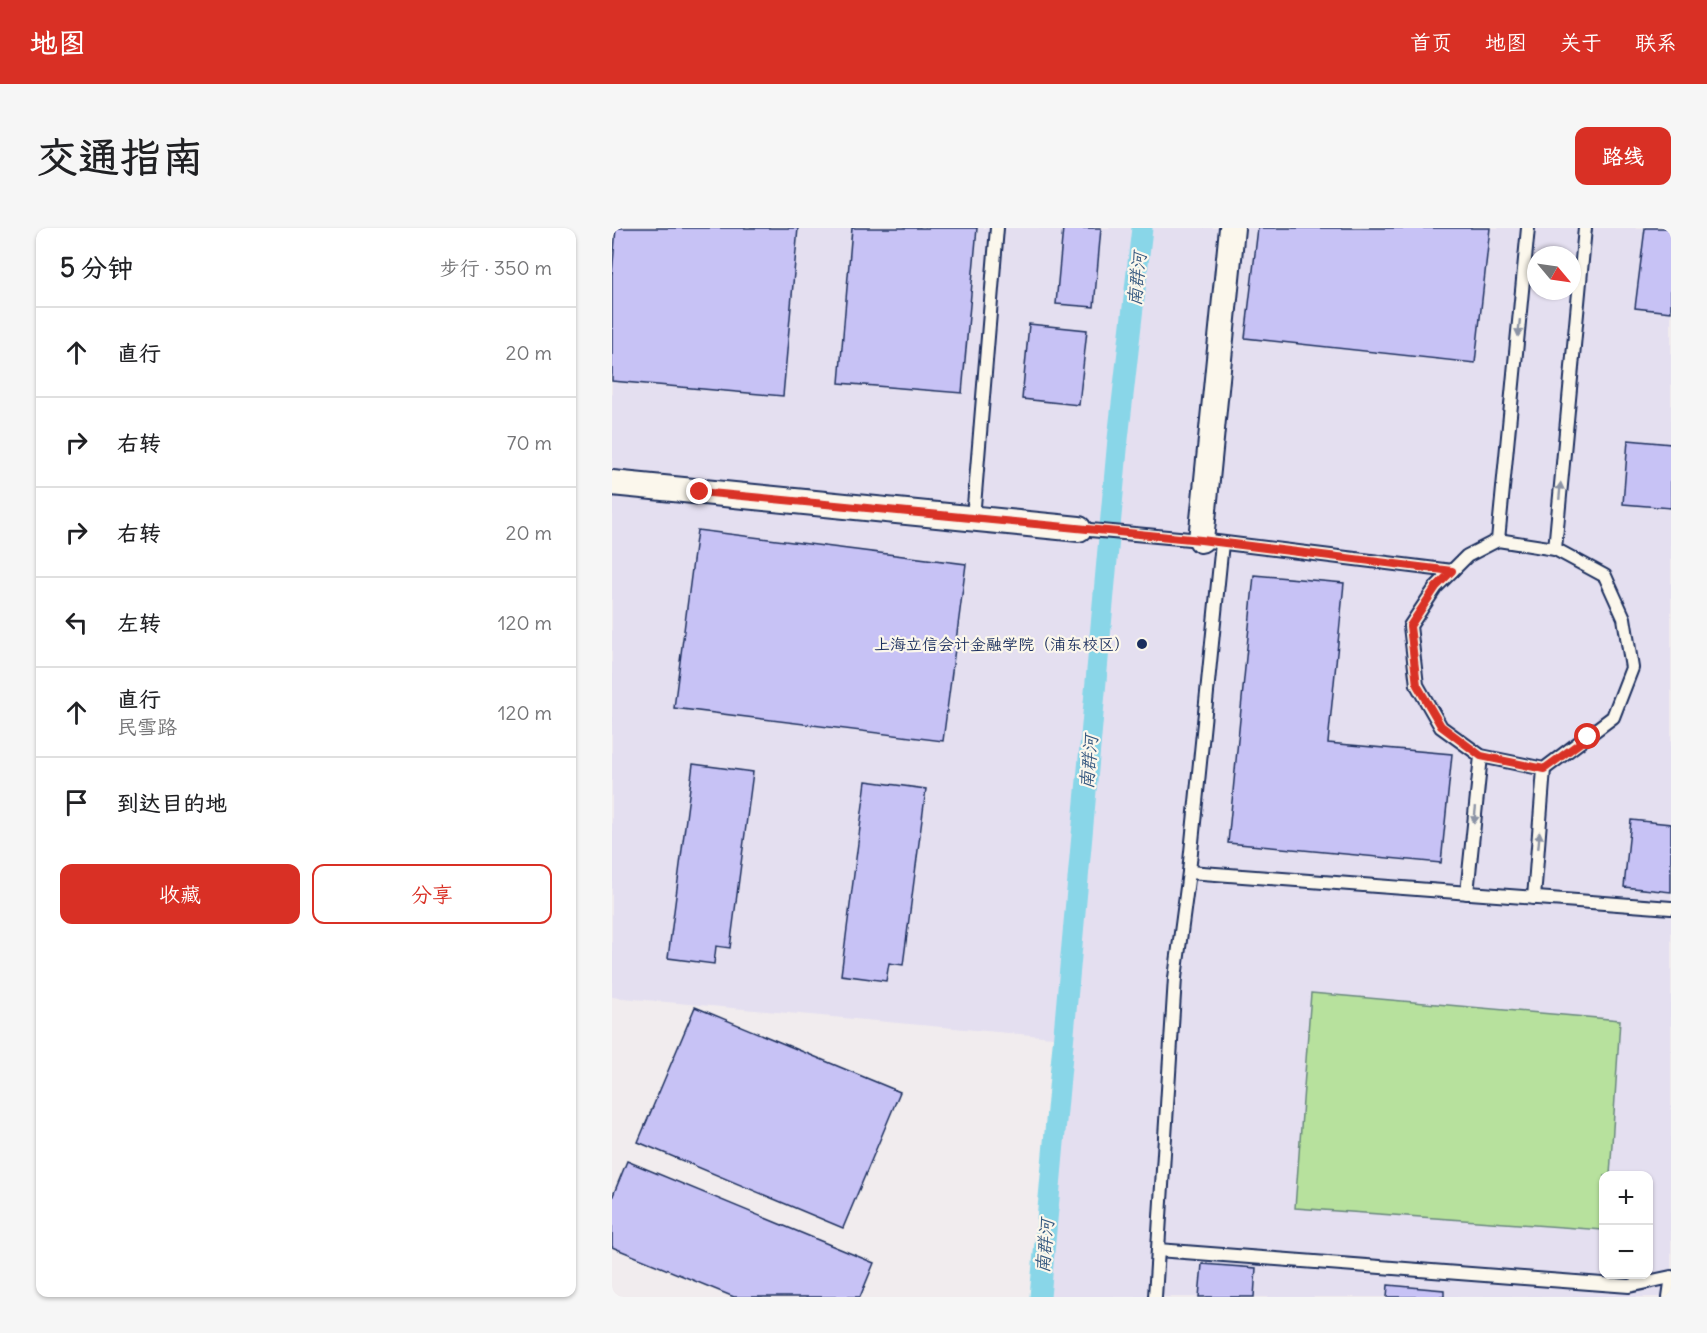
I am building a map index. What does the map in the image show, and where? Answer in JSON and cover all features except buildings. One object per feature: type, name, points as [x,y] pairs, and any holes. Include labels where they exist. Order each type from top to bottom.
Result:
[{"type":"street","points":[[1212,541],[1232,228]]},
{"type":"street","points":[[612,483],[1078,529]]},
{"type":"lane","points":[[973,518],[996,228]]},
{"type":"lane","points":[[1498,540],[1528,228]]},
{"type":"lane","points":[[1555,549],[1585,228]]},
{"type":"lane","points":[[1078,529],[1212,541],[1452,571]]},
{"type":"lane","points":[[1534,898],[1544,769],[1612,717],[1632,668],[1624,618],[1605,576],[1555,549],[1498,540],[1467,556],[1436,587],[1410,626],[1417,685],[1441,726],[1481,756],[1544,769]]},
{"type":"lane","points":[[1155,1297],[1175,978],[1189,872],[1212,541]]},
{"type":"lane","points":[[1467,893],[1481,756]]},
{"type":"lane","points":[[1189,872],[1671,908]]},
{"type":"lane","points":[[1158,1250],[1629,1286],[1671,1277]]},
{"type":"lane","points":[[1669,1297],[1671,1283]]},
{"type":"shaded area","name":"上海立信会计金融学院（浦东校区）","points":[[612,228],[1671,228],[1671,1297],[1040,1297],[1064,1038],[612,997]]},
{"type":"green space","points":[[1311,993],[1620,1020],[1610,1171],[1599,1171],[1599,1230],[1295,1208]]},
{"type":"waterway","name":"南群河","points":[[1040,1297],[1118,439],[1142,228]]},
{"type":"place","name":"上海立信会计金融学院（浦东校区）","points":[[1142,644]]},
{"type":"route","points":[[700,492],[1201,540],[1452,571],[1436,587],[1410,626],[1417,685],[1441,726],[1481,756],[1544,769],[1588,737]]}]
